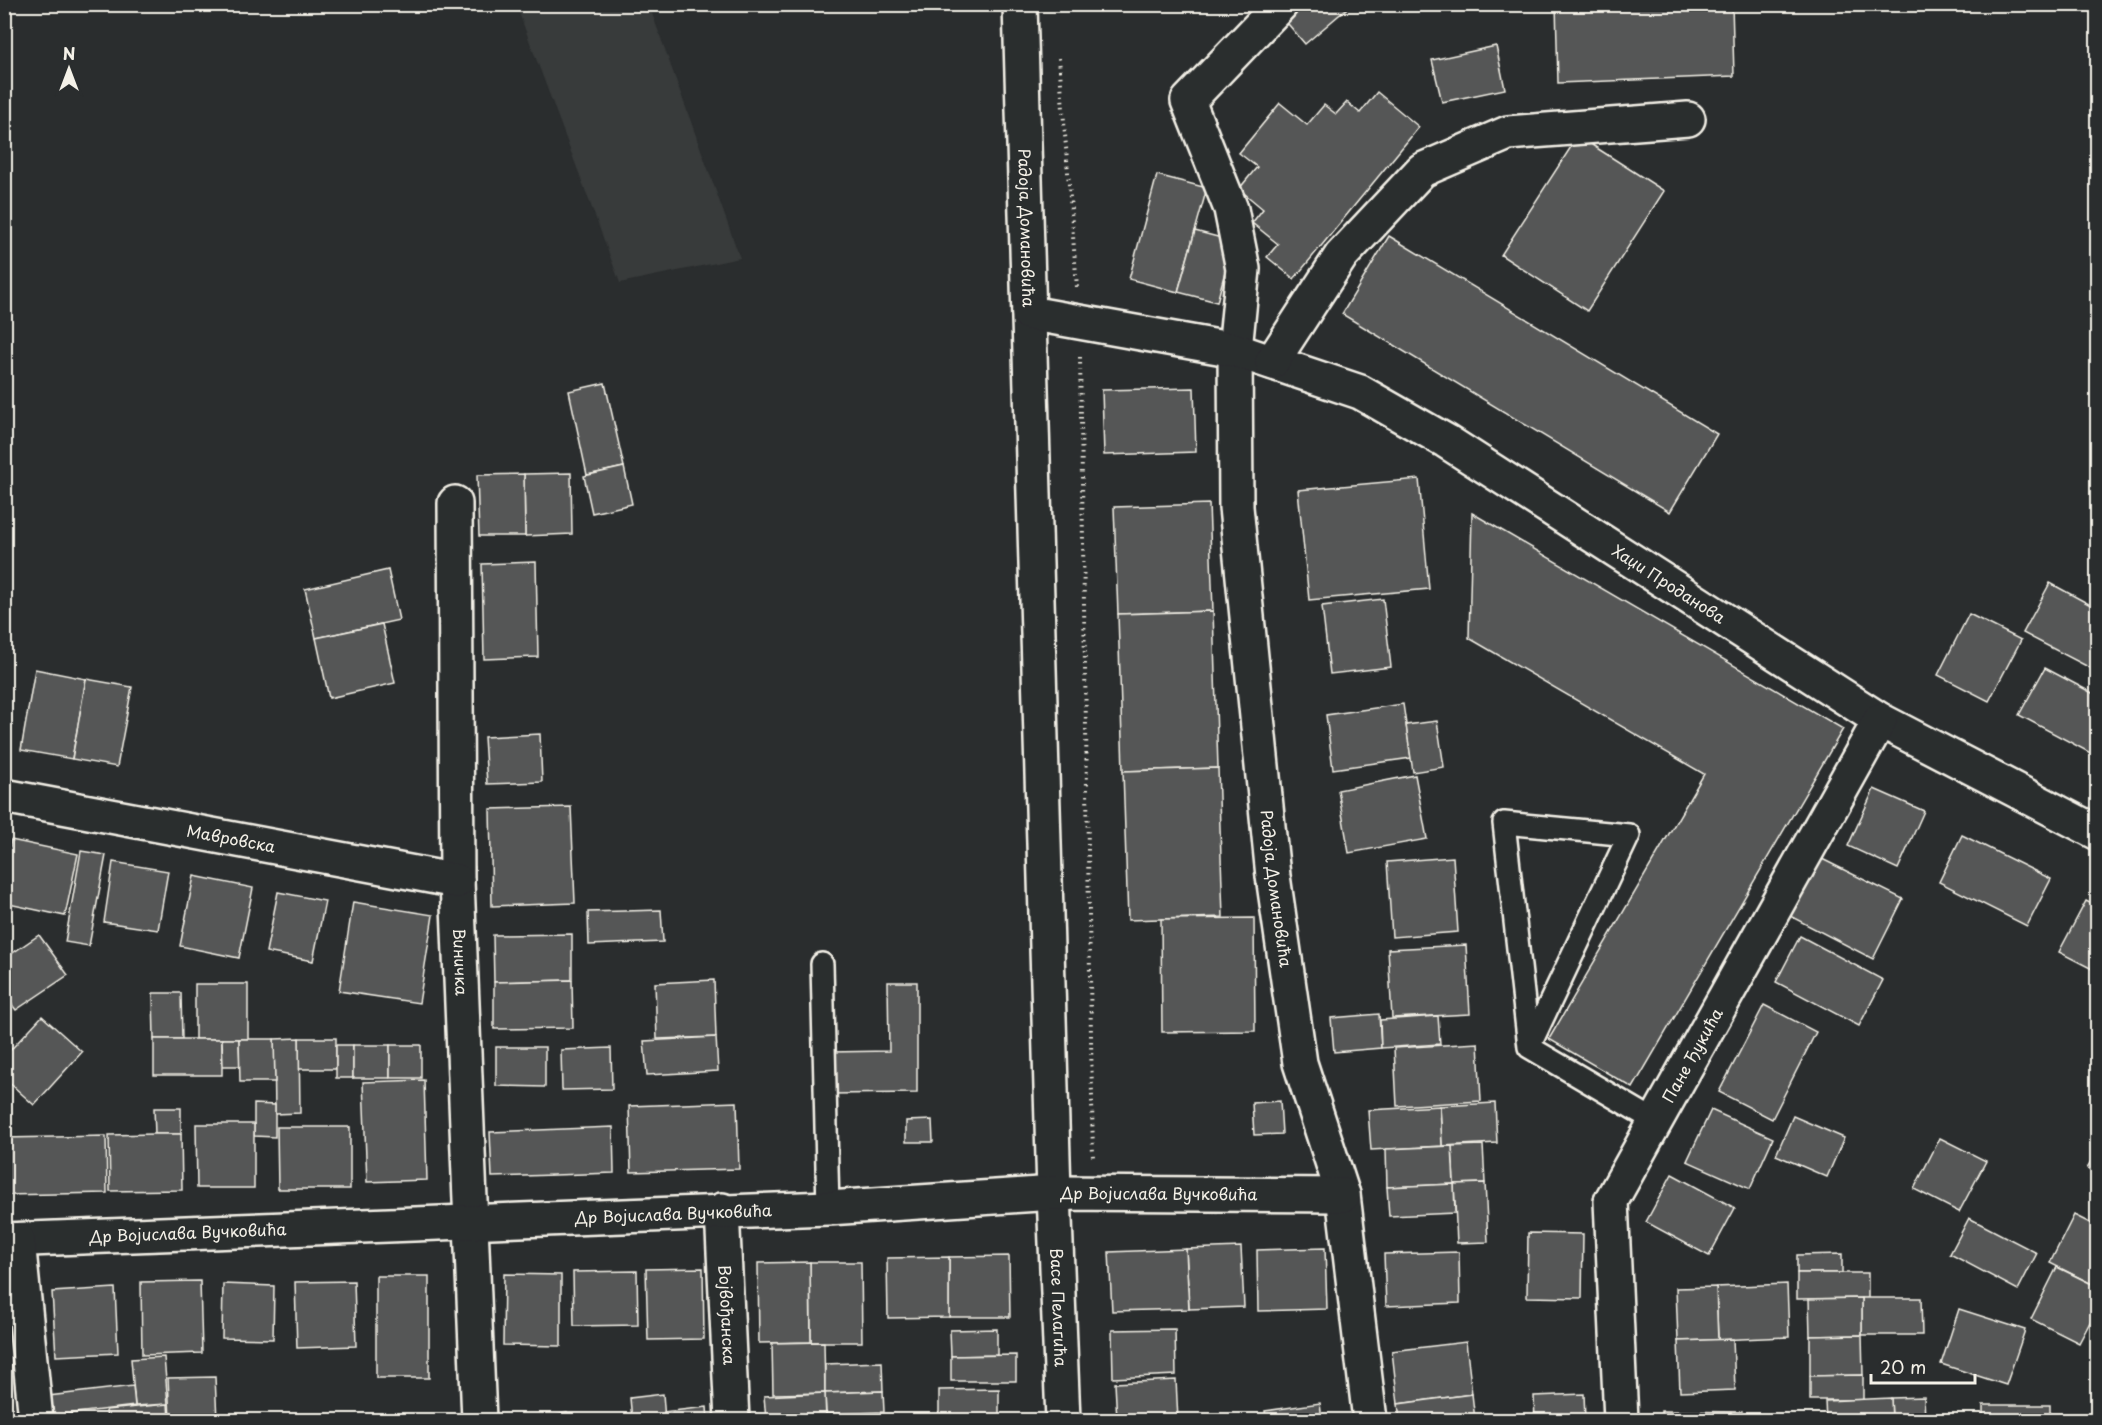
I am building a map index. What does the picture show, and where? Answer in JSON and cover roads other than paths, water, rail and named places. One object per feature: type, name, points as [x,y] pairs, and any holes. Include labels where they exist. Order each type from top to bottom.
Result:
[{"type":"street","name":"Радоја Домановића","points":[[1020,4],[1029,312],[1235,350]]},
{"type":"street","name":"Радоја Домановића","points":[[1281,4],[1188,101],[1231,209],[1243,269],[1235,350],[1236,507],[1273,876],[1300,1063],[1343,1195],[1370,1420]]},
{"type":"street","points":[[1272,362],[1341,256],[1422,170],[1508,133],[1688,119]]},
{"type":"street","name":"Васе Пелагића","points":[[1029,312],[1054,1193],[1063,1420]]},
{"type":"street","name":"Хаџи Проданова","points":[[1235,350],[1360,392],[1446,441],[1880,720],[2097,833]]},
{"type":"street","name":"Виничка","points":[[455,502],[457,881],[473,1222],[479,1420]]},
{"type":"street","name":"Пане Ђукића","points":[[1621,1420],[1611,1201],[1880,720]]},
{"type":"street","name":"Мавровска","points":[[4,796],[457,881]]},
{"type":"street","name":"Др Војислава Вучковића","points":[[11,1240],[722,1210],[828,1208],[1054,1193],[1343,1195]]},
{"type":"street","name":"Војвођанска","points":[[722,1210],[732,1420]]},
{"type":"street","points":[[11,1240],[36,1420]]},
{"type":"lane","points":[[1504,823],[1629,835],[1534,1037],[1528,1047],[1504,823]]},
{"type":"lane","points":[[822,964],[828,1208]]},
{"type":"lane","points":[[1528,1047],[1656,1121]]}]
